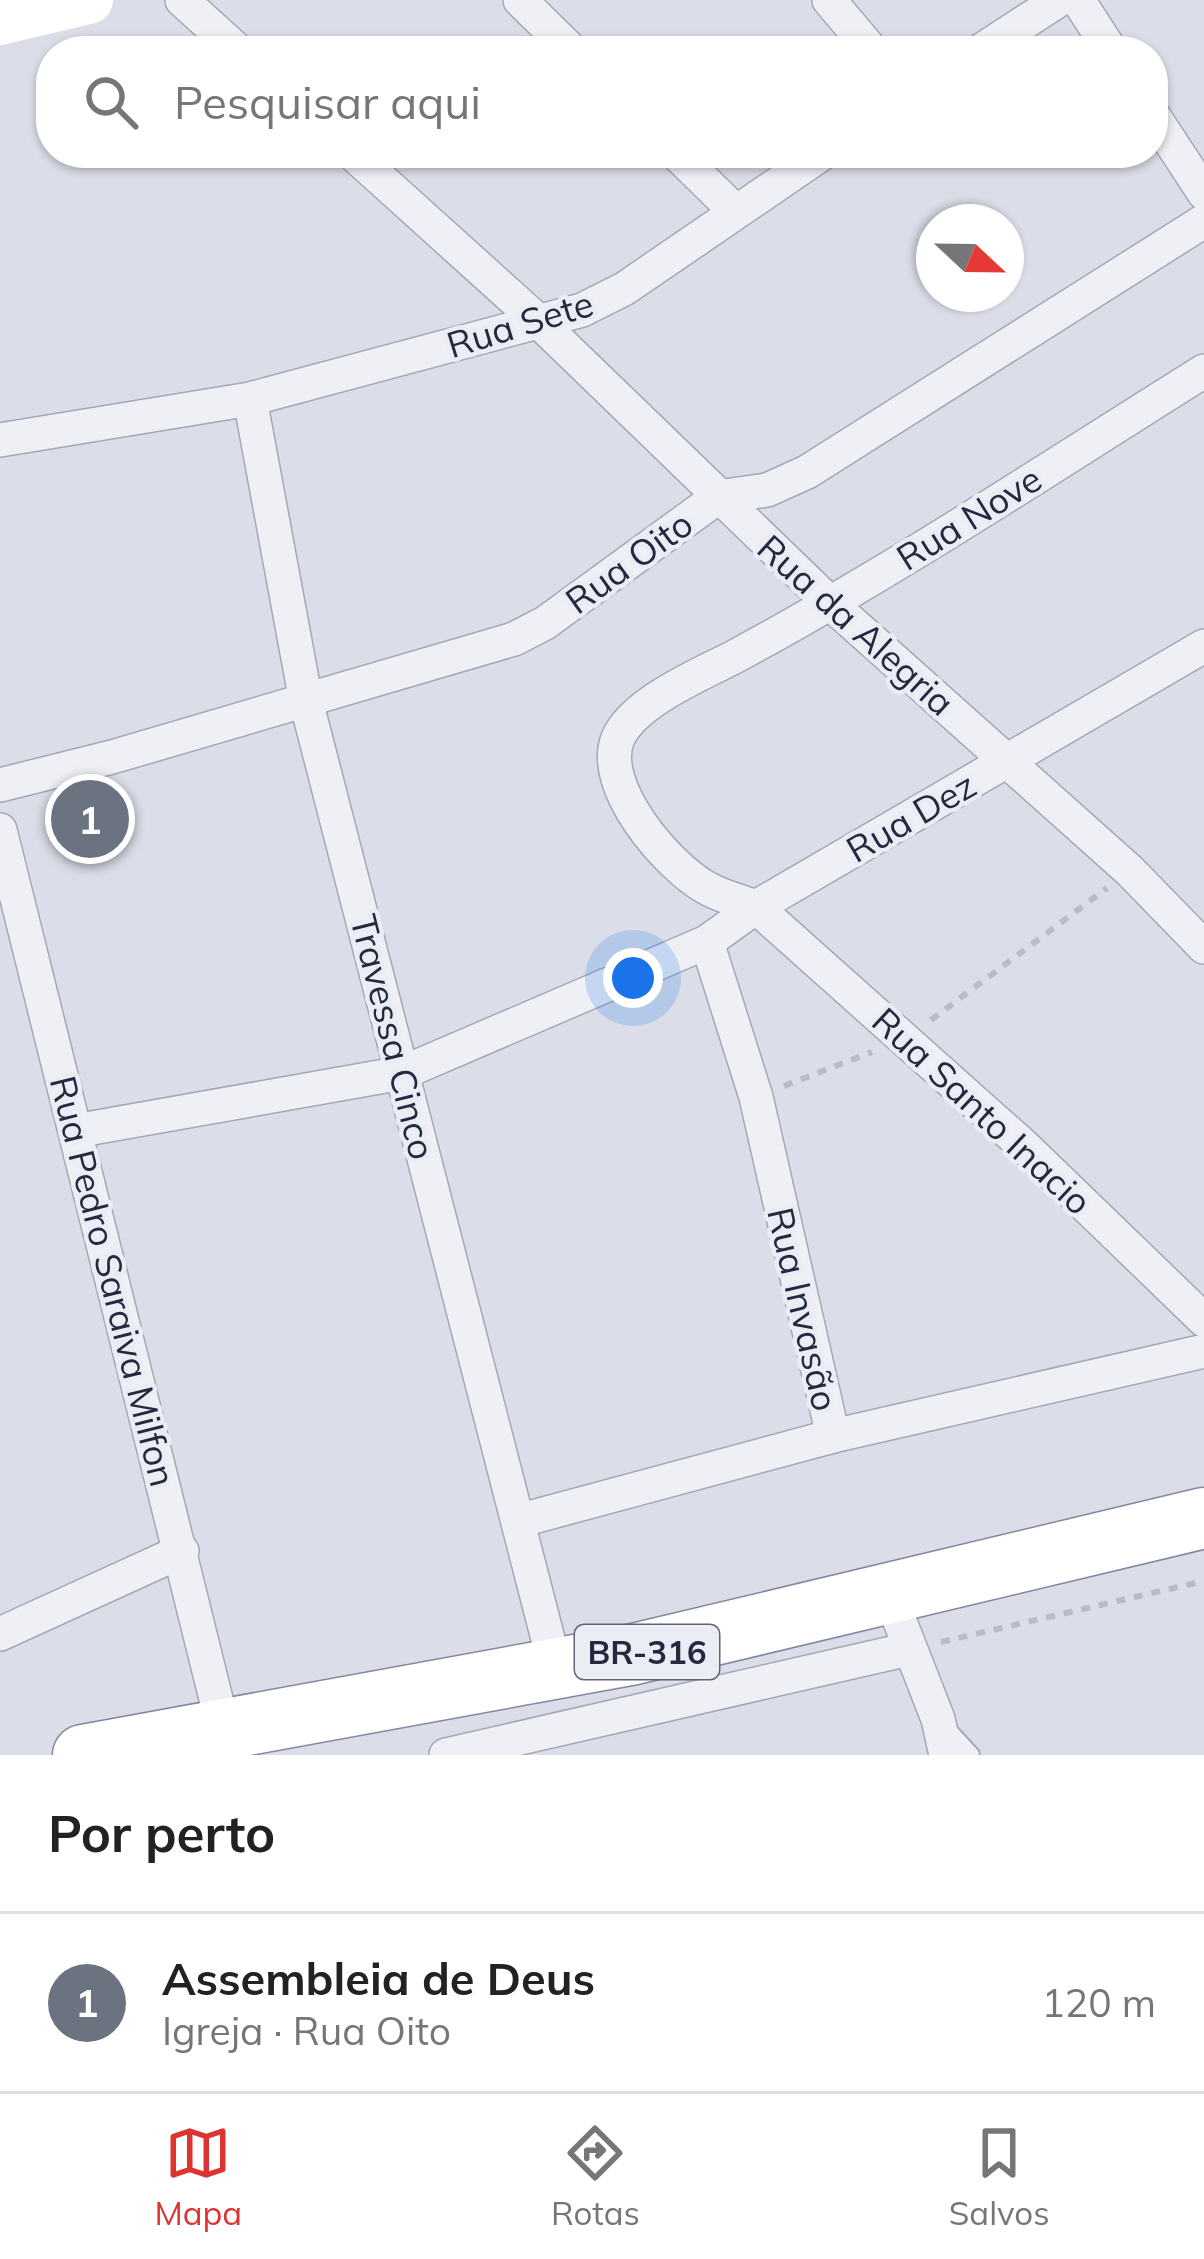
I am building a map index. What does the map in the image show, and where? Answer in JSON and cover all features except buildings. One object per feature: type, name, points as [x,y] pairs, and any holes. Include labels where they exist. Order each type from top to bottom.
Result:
[{"type":"highway","name":"BR-316","points":[[83,1755],[556,1670],[899,1623],[1204,1518]]},
{"type":"main road","points":[[0,21],[89,0]]},
{"type":"street","points":[[182,0],[222,36]]},
{"type":"street","points":[[520,0],[557,36]]},
{"type":"street","points":[[1003,36],[1059,0]]},
{"type":"street","points":[[1078,0],[1101,36]]},
{"type":"street","points":[[839,6],[861,36]]},
{"type":"street","points":[[1168,138],[1204,193]]},
{"type":"street","name":"Rua da Alegria","points":[[369,168],[538,320],[831,604],[1130,871],[1204,947]]},
{"type":"street","points":[[691,168],[735,211]]},
{"type":"street","name":"Rua Sete","points":[[0,440],[250,399],[582,310],[624,290],[800,168]]},
{"type":"street","name":"Rua Oito","points":[[0,784],[483,650],[530,631],[718,497],[767,490],[807,472],[1204,221]]},
{"type":"street","name":"Rua Nove","points":[[756,907],[706,887],[655,843],[619,784],[617,740],[629,723],[655,700],[831,604],[1204,371]]},
{"type":"street","name":"Travessa Cinco","points":[[250,399],[306,701],[556,1670]]},
{"type":"street","name":"Rua Dez","points":[[756,907],[1204,646]]},
{"type":"street","name":"Rua Pedro Saraiva Milfon","points":[[0,830],[224,1731]]},
{"type":"street","points":[[75,1131],[402,1073],[707,942],[756,907]]},
{"type":"street","name":"Rua Santo Inacio","points":[[756,907],[1025,1147],[1204,1320]]},
{"type":"street","name":"Rua Invasão","points":[[707,942],[756,1097],[833,1436],[1204,1351]]},
{"type":"street","points":[[518,1521],[833,1436]]},
{"type":"street","points":[[0,1634],[182,1551]]},
{"type":"street","points":[[446,1755],[899,1623],[938,1719],[946,1755]]},
{"type":"street","points":[[919,1755],[938,1719]]},
{"type":"lane","points":[[938,1719],[971,1755]]},
{"type":"path","points":[[756,1097],[904,1039],[1130,871]]},
{"type":"path","points":[[899,1623],[1204,1581]]},
{"type":"place","name":"Assembleia de Deus","points":[[90,819]]}]
